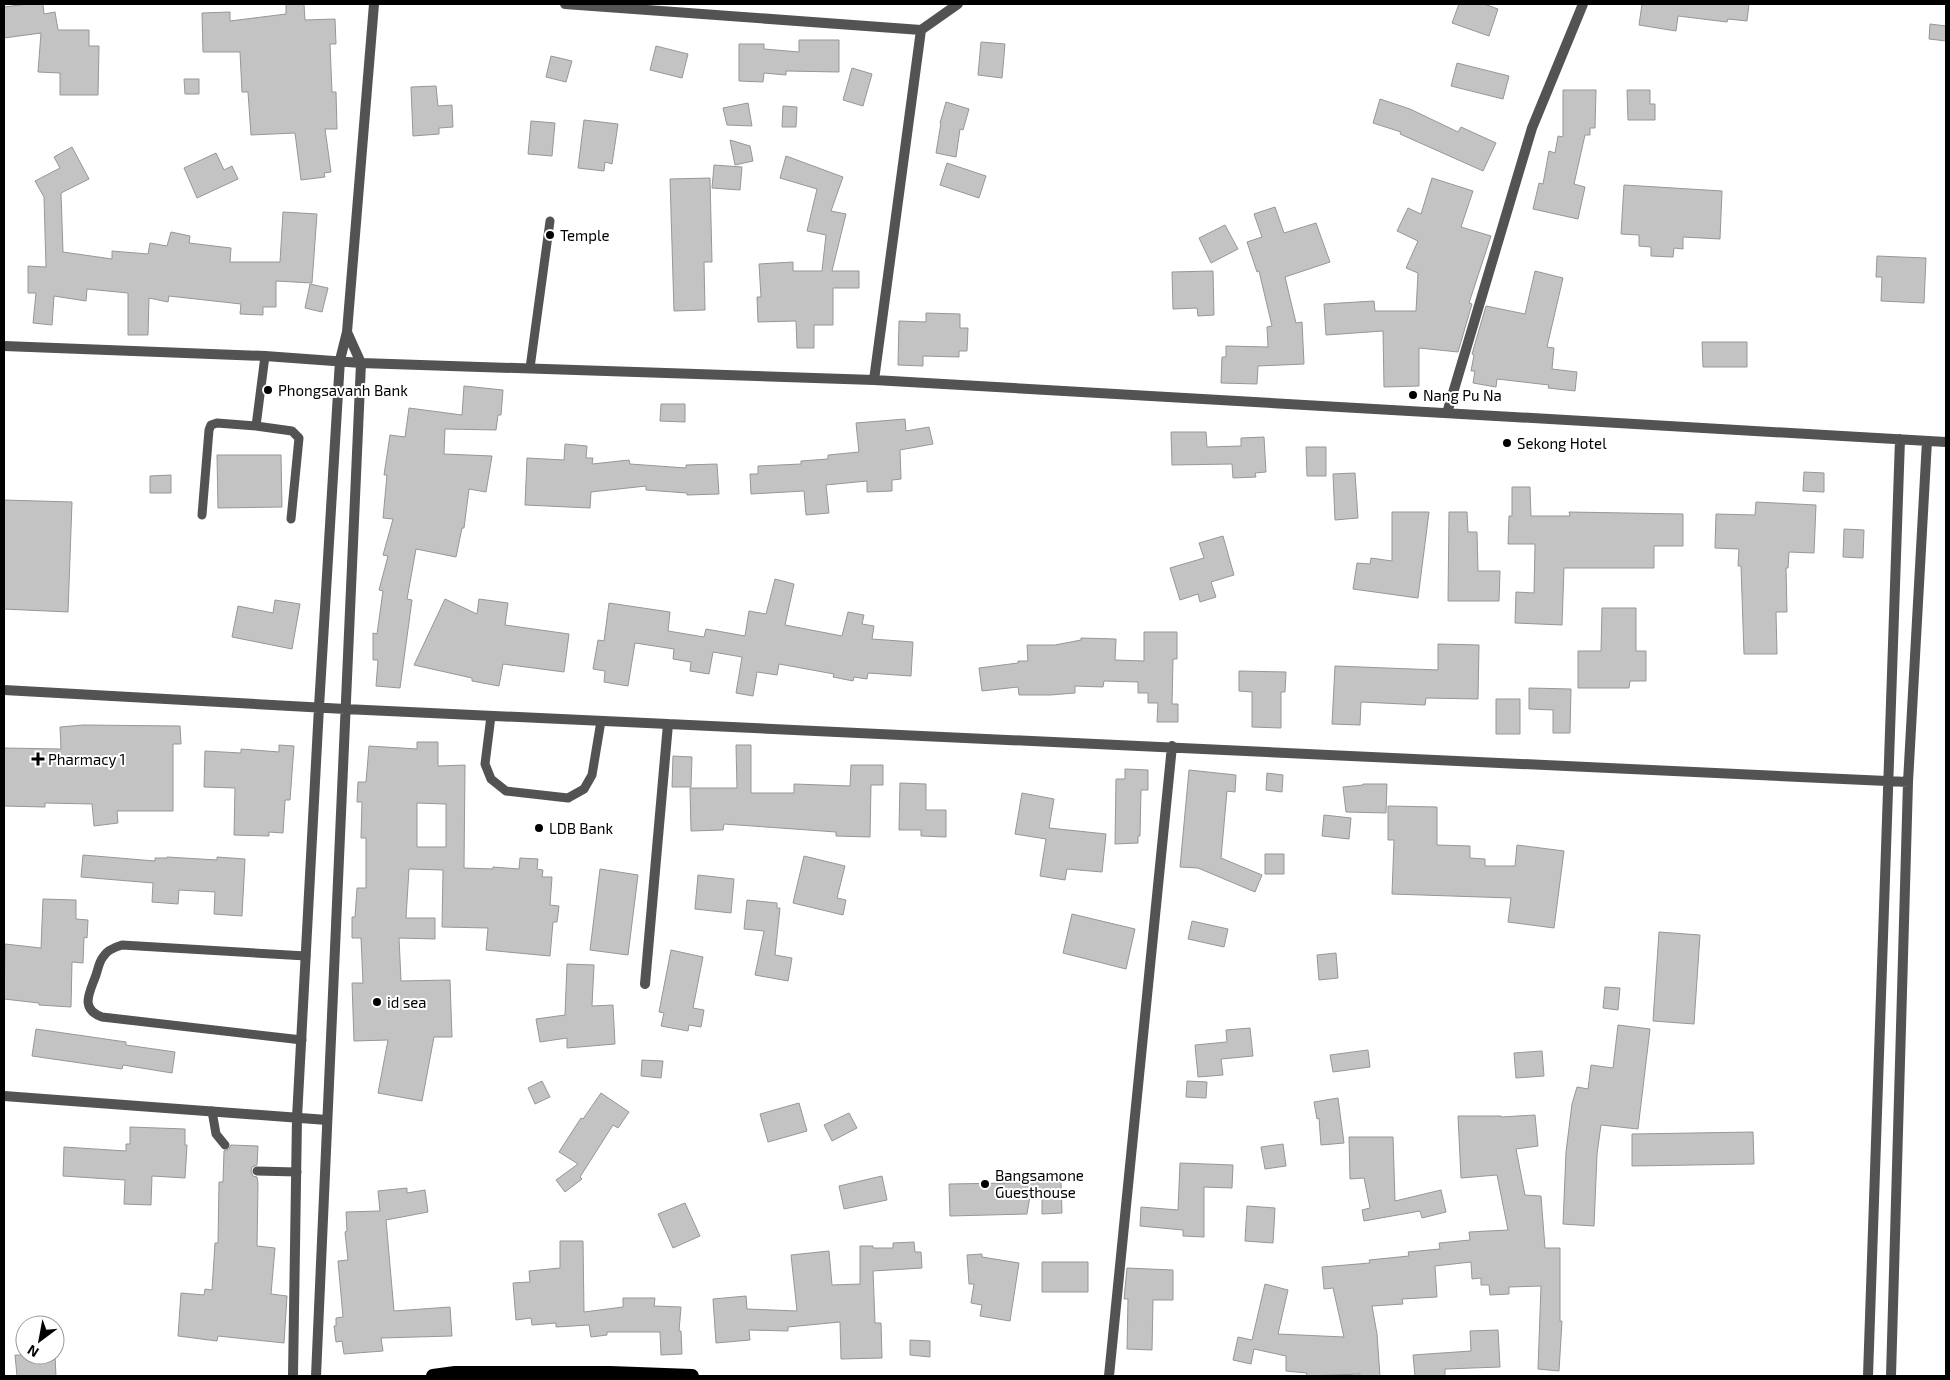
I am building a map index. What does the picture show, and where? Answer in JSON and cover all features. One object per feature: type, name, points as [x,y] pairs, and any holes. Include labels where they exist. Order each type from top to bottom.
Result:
[{"type":"highway","points":[[433,1376],[455,1373],[692,1376]]},
{"type":"street","points":[[294,1376],[297,1118],[319,707],[340,360],[347,332],[374,4]]},
{"type":"street","points":[[565,4],[652,7],[921,30],[958,4]]},
{"type":"street","points":[[1447,412],[1532,128],[1583,4]]},
{"type":"street","points":[[874,380],[921,30]]},
{"type":"street","points":[[316,1376],[344,709],[361,362],[347,332]]},
{"type":"street","points":[[4,346],[265,356],[361,362],[874,380],[1946,442]]},
{"type":"street","points":[[1868,1376],[1900,439]]},
{"type":"street","points":[[1892,1376],[1908,782],[1927,441]]},
{"type":"street","points":[[4,690],[344,709],[1172,746],[1908,782]]},
{"type":"street","points":[[646,984],[668,724]]},
{"type":"street","points":[[1109,1376],[1172,746]]},
{"type":"street","points":[[4,1096],[327,1120]]},
{"type":"lane","points":[[530,368],[550,221]]},
{"type":"lane","points":[[256,426],[265,356]]},
{"type":"lane","points":[[202,515],[211,424],[256,426],[292,430],[299,438],[291,519]]},
{"type":"lane","points":[[491,716],[484,764],[491,780],[506,791],[568,798],[584,789],[592,775],[601,721]]},
{"type":"lane","points":[[302,1040],[102,1017],[93,1014],[89,1008],[87,998],[103,956],[115,947],[122,945],[306,956]]},
{"type":"lane","points":[[212,1112],[216,1134],[225,1145]]},
{"type":"lane","points":[[257,1171],[297,1172]]},
{"type":"building","points":[[43,4],[44,14],[55,12],[58,30],[89,30],[89,46],[99,46],[98,95],[60,95],[60,73],[38,72],[41,33],[4,38],[4,7]]},
{"type":"building","points":[[286,4],[304,4],[305,20],[335,19],[336,44],[330,44],[332,92],[336,92],[337,129],[325,129],[331,172],[324,173],[325,177],[301,180],[295,133],[251,135],[248,92],[242,92],[240,52],[203,52],[202,13],[230,12],[230,21],[286,14]]},
{"type":"building","points":[[1459,4],[1484,4],[1498,9],[1489,36],[1452,23]]},
{"type":"building","points":[[1642,4],[1749,4],[1747,21],[1728,19],[1727,22],[1678,16],[1676,31],[1639,25]]},
{"type":"building","points":[[1930,24],[1946,26],[1946,41],[1929,39]]},
{"type":"building","points":[[799,40],[839,40],[839,72],[786,71],[786,75],[764,73],[763,82],[739,81],[739,44],[764,44],[764,49],[799,52]]},
{"type":"building","points":[[981,42],[1005,44],[1002,78],[978,75]]},
{"type":"building","points":[[656,46],[688,54],[682,78],[650,70]]},
{"type":"building","points":[[551,56],[572,61],[566,82],[546,77]]},
{"type":"building","points":[[1457,63],[1509,76],[1503,99],[1451,86]]},
{"type":"building","points":[[852,68],[872,74],[863,106],[843,100]]},
{"type":"building","points":[[184,79],[199,79],[199,94],[185,94]]},
{"type":"building","points":[[436,86],[438,106],[452,105],[453,127],[439,128],[439,134],[413,136],[411,87]]},
{"type":"building","points":[[1563,90],[1596,90],[1595,128],[1590,128],[1590,135],[1585,135],[1574,184],[1585,187],[1578,219],[1533,209],[1539,183],[1543,184],[1549,151],[1555,153],[1558,136],[1563,137]]},
{"type":"building","points":[[1627,90],[1650,90],[1650,104],[1655,104],[1655,120],[1628,120]]},
{"type":"building","points":[[1380,99],[1410,109],[1458,132],[1461,127],[1496,143],[1483,171],[1400,134],[1401,132],[1373,123]]},
{"type":"building","points":[[946,102],[969,109],[963,130],[960,129],[956,157],[936,153],[940,123]]},
{"type":"building","points":[[748,103],[752,126],[727,125],[723,108]]},
{"type":"building","points":[[783,106],[797,107],[796,127],[782,127]]},
{"type":"building","points":[[584,120],[618,124],[612,164],[605,162],[604,171],[578,168]]},
{"type":"building","points":[[531,121],[555,123],[552,156],[528,154]]},
{"type":"building","points":[[730,140],[750,146],[753,161],[735,165]]},
{"type":"building","points":[[72,147],[89,179],[61,193],[63,252],[112,259],[112,251],[148,254],[150,243],[167,246],[171,232],[190,236],[189,243],[231,248],[230,262],[280,262],[283,212],[317,214],[312,283],[276,281],[276,307],[263,307],[263,315],[240,314],[241,304],[169,296],[168,302],[149,298],[148,335],[128,335],[128,293],[87,289],[86,301],[54,296],[52,325],[33,323],[36,293],[28,293],[28,266],[46,267],[44,197],[35,181],[60,168],[54,157]]},
{"type":"building","points":[[216,153],[224,170],[232,166],[238,179],[197,198],[184,168]]},
{"type":"building","points":[[786,156],[843,177],[831,211],[846,214],[832,271],[859,271],[859,288],[833,288],[833,325],[814,325],[814,348],[797,348],[796,321],[758,322],[757,297],[761,297],[759,264],[793,262],[793,271],[822,271],[826,235],[807,231],[817,189],[780,178]]},
{"type":"building","points":[[947,163],[986,176],[979,198],[940,185]]},
{"type":"building","points":[[714,165],[742,167],[740,190],[712,188]]},
{"type":"building","points":[[710,178],[712,262],[704,262],[705,310],[674,311],[670,179]]},
{"type":"building","points":[[1432,178],[1473,191],[1461,227],[1491,236],[1469,303],[1472,304],[1458,352],[1419,348],[1419,386],[1384,387],[1383,331],[1326,335],[1324,304],[1374,301],[1375,311],[1416,311],[1418,273],[1406,268],[1418,241],[1397,231],[1408,208],[1421,214]]},
{"type":"building","points":[[1624,185],[1722,191],[1720,239],[1683,237],[1683,249],[1674,248],[1673,257],[1651,256],[1651,247],[1639,246],[1639,235],[1621,234]]},
{"type":"building","points":[[1275,207],[1284,233],[1316,223],[1330,262],[1285,277],[1296,323],[1302,322],[1304,364],[1258,366],[1257,384],[1221,383],[1222,357],[1226,357],[1226,346],[1268,347],[1267,327],[1272,326],[1259,271],[1257,272],[1247,242],[1262,237],[1254,214]]},
{"type":"building","points":[[1225,225],[1238,249],[1211,263],[1199,238]]},
{"type":"building","points":[[1877,256],[1926,258],[1924,303],[1881,301],[1882,277],[1876,277]]},
{"type":"building","points":[[1213,271],[1214,315],[1198,316],[1197,308],[1173,309],[1172,272]]},
{"type":"building","points":[[1535,271],[1563,278],[1547,347],[1554,348],[1552,369],[1577,372],[1575,391],[1548,388],[1549,385],[1497,379],[1496,387],[1473,383],[1475,371],[1471,371],[1474,355],[1472,354],[1486,306],[1525,314]]},
{"type":"building","points":[[310,284],[328,288],[322,312],[305,308]]},
{"type":"building","points":[[926,313],[960,314],[960,328],[968,328],[967,351],[959,351],[959,357],[923,356],[923,366],[898,365],[899,321],[926,322]]},
{"type":"building","points":[[1702,342],[1747,342],[1747,367],[1703,367]]},
{"type":"building","points":[[464,386],[503,390],[501,415],[498,415],[496,430],[445,429],[444,454],[492,456],[486,492],[469,489],[464,528],[462,528],[456,557],[416,549],[407,599],[412,600],[400,688],[376,686],[378,660],[373,660],[373,633],[377,634],[383,591],[379,590],[388,556],[383,555],[393,519],[383,518],[387,475],[384,475],[390,435],[405,437],[409,408],[462,415]]},
{"type":"building","points":[[661,404],[685,404],[685,422],[660,421]]},
{"type":"building","points":[[905,419],[906,431],[929,427],[933,444],[900,450],[901,479],[892,480],[892,491],[867,492],[867,481],[826,485],[829,513],[806,515],[804,491],[751,494],[750,474],[758,474],[758,466],[801,464],[801,461],[828,459],[828,455],[859,452],[856,423]]},
{"type":"building","points":[[1171,432],[1206,432],[1207,447],[1241,446],[1241,438],[1264,437],[1266,472],[1255,473],[1256,477],[1233,478],[1232,464],[1172,465]]},
{"type":"building","points":[[565,444],[587,446],[586,458],[593,458],[592,464],[629,460],[630,464],[686,468],[686,465],[717,464],[719,494],[687,495],[687,493],[646,490],[646,486],[591,492],[590,508],[525,505],[527,458],[564,460]]},
{"type":"building","points":[[1306,447],[1326,447],[1326,476],[1307,476]]},
{"type":"building","points":[[217,455],[281,455],[282,507],[218,508]]},
{"type":"building","points":[[1804,472],[1824,473],[1824,492],[1803,491]]},
{"type":"building","points":[[1355,473],[1358,518],[1335,520],[1333,474]]},
{"type":"building","points":[[171,475],[171,493],[150,493],[150,476]]},
{"type":"building","points":[[1512,487],[1530,487],[1531,516],[1570,516],[1569,512],[1683,514],[1683,546],[1654,546],[1654,568],[1564,568],[1562,625],[1515,623],[1516,592],[1534,593],[1535,544],[1508,544],[1509,516],[1512,516]]},
{"type":"building","points":[[4,500],[72,502],[68,612],[4,609]]},
{"type":"building","points":[[1756,502],[1816,505],[1814,553],[1789,552],[1788,568],[1786,568],[1787,612],[1776,612],[1777,654],[1744,654],[1741,566],[1738,566],[1739,549],[1715,548],[1716,514],[1755,515]]},
{"type":"building","points":[[1392,512],[1429,512],[1418,598],[1353,589],[1357,563],[1370,564],[1371,558],[1392,561]]},
{"type":"building","points":[[1449,512],[1467,512],[1468,532],[1477,532],[1478,571],[1500,571],[1499,601],[1448,601]]},
{"type":"building","points":[[1844,529],[1864,530],[1863,558],[1843,557]]},
{"type":"building","points":[[1223,536],[1234,575],[1211,582],[1216,597],[1200,602],[1198,594],[1180,600],[1170,568],[1204,558],[1199,543]]},
{"type":"building","points":[[775,579],[794,584],[785,625],[842,636],[848,612],[864,615],[862,624],[874,626],[872,639],[913,642],[911,676],[868,673],[867,679],[854,677],[853,681],[833,677],[834,674],[779,664],[777,675],[757,672],[753,696],[736,693],[742,657],[713,652],[709,674],[690,671],[691,662],[673,659],[674,649],[635,643],[628,686],[604,682],[605,671],[593,669],[598,640],[604,641],[609,603],[670,612],[668,631],[704,637],[706,629],[745,636],[749,611],[766,614]]},
{"type":"building","points":[[445,599],[477,614],[479,599],[508,603],[505,625],[569,634],[564,672],[503,664],[499,686],[472,681],[472,678],[414,665]]},
{"type":"building","points":[[275,600],[300,604],[292,649],[232,637],[238,606],[273,613]]},
{"type":"building","points":[[1602,608],[1636,608],[1636,651],[1646,651],[1646,681],[1630,681],[1629,688],[1578,688],[1578,651],[1601,651]]},
{"type":"building","points":[[1144,632],[1177,632],[1177,659],[1173,659],[1172,704],[1178,704],[1178,722],[1157,722],[1158,703],[1148,703],[1148,693],[1138,693],[1138,682],[1104,681],[1103,687],[1075,686],[1075,693],[1050,695],[1019,695],[1018,687],[982,691],[979,668],[1028,661],[1027,645],[1055,645],[1081,640],[1081,638],[1116,639],[1115,660],[1144,661]]},
{"type":"building","points":[[1438,644],[1479,645],[1478,699],[1426,698],[1425,705],[1361,702],[1360,725],[1332,724],[1335,666],[1438,670]]},
{"type":"building","points":[[1239,671],[1286,672],[1285,692],[1281,692],[1281,728],[1252,727],[1252,692],[1239,691]]},
{"type":"building","points":[[1529,688],[1571,689],[1570,733],[1553,733],[1553,710],[1529,709]]},
{"type":"building","points":[[1496,699],[1520,699],[1520,734],[1496,734]]},
{"type":"building","points":[[83,725],[180,726],[181,744],[173,744],[173,811],[117,811],[118,823],[94,826],[92,804],[45,803],[45,807],[4,806],[4,748],[61,749],[60,727]]},
{"type":"building","points":[[417,742],[438,742],[438,766],[465,765],[464,868],[493,869],[493,867],[519,869],[520,858],[538,859],[537,869],[543,870],[542,877],[552,877],[550,905],[559,906],[557,922],[553,922],[550,956],[486,950],[488,928],[442,927],[443,870],[409,869],[406,918],[435,918],[435,939],[399,938],[401,981],[450,980],[452,1037],[434,1037],[422,1101],[378,1093],[388,1040],[354,1041],[352,983],[363,983],[361,938],[352,938],[352,917],[355,917],[357,888],[366,888],[366,838],[361,838],[362,802],[357,802],[358,782],[366,782],[369,746],[417,749]],"holes":[[[417,803],[446,804],[446,847],[417,847]]]},
{"type":"building","points":[[279,745],[294,746],[290,800],[285,800],[283,833],[269,832],[269,836],[234,835],[235,788],[204,787],[205,751],[241,753],[241,749],[279,752]]},
{"type":"building","points":[[736,745],[751,745],[751,793],[794,793],[794,784],[850,786],[851,765],[883,765],[883,785],[871,785],[870,837],[836,836],[836,832],[724,824],[723,830],[691,831],[690,788],[737,788]]},
{"type":"building","points":[[673,756],[692,757],[691,787],[672,787]]},
{"type":"building","points":[[1125,769],[1148,770],[1148,790],[1141,790],[1140,836],[1138,836],[1138,843],[1115,844],[1116,779],[1125,779]]},
{"type":"building","points":[[1189,770],[1236,775],[1235,792],[1227,791],[1221,858],[1262,875],[1255,892],[1198,868],[1180,867]]},
{"type":"building","points":[[1267,773],[1283,775],[1282,792],[1266,790]]},
{"type":"building","points":[[900,783],[926,784],[926,810],[946,810],[946,837],[921,836],[921,830],[899,830]]},
{"type":"building","points":[[1363,784],[1387,784],[1386,813],[1346,812],[1343,787]]},
{"type":"building","points":[[1022,793],[1054,799],[1049,828],[1106,834],[1102,872],[1067,869],[1065,880],[1040,876],[1046,839],[1015,834]]},
{"type":"building","points":[[1388,806],[1437,807],[1437,845],[1470,846],[1470,858],[1485,859],[1485,866],[1515,866],[1517,845],[1564,851],[1554,928],[1508,922],[1511,898],[1392,894],[1394,840],[1388,840]]},
{"type":"building","points":[[1324,815],[1351,818],[1349,839],[1322,836]]},
{"type":"building","points":[[1265,854],[1284,854],[1284,874],[1265,874]]},
{"type":"building","points":[[83,855],[155,861],[155,858],[167,857],[217,860],[217,857],[245,859],[242,916],[214,914],[215,892],[179,890],[178,904],[152,902],[153,883],[81,877]]},
{"type":"building","points":[[804,856],[845,866],[837,898],[846,900],[843,915],[793,903]]},
{"type":"building","points":[[600,869],[638,875],[628,955],[590,950]]},
{"type":"building","points":[[698,875],[734,879],[731,913],[695,909]]},
{"type":"building","points":[[43,899],[76,900],[76,919],[88,920],[87,938],[84,937],[83,963],[72,962],[71,1007],[39,1005],[39,1003],[4,999],[5,944],[41,948]]},
{"type":"building","points":[[747,900],[777,903],[777,908],[780,908],[775,955],[792,958],[788,981],[755,975],[764,931],[744,929]]},
{"type":"building","points":[[1072,914],[1135,929],[1126,969],[1063,953]]},
{"type":"building","points":[[1192,921],[1228,929],[1224,947],[1188,939]]},
{"type":"building","points":[[1659,932],[1700,935],[1694,1024],[1653,1021]]},
{"type":"building","points":[[671,950],[703,957],[693,1008],[704,1010],[701,1027],[689,1025],[688,1031],[661,1026],[664,1013],[659,1012]]},
{"type":"building","points":[[1336,953],[1338,978],[1319,980],[1317,955]]},
{"type":"building","points":[[567,964],[594,965],[592,1006],[613,1005],[615,1044],[567,1048],[567,1038],[540,1042],[536,1019],[565,1015]]},
{"type":"building","points":[[1605,987],[1620,988],[1618,1010],[1603,1008]]},
{"type":"building","points":[[1618,1025],[1650,1029],[1638,1129],[1601,1125],[1597,1154],[1594,1226],[1563,1224],[1566,1152],[1572,1104],[1577,1087],[1588,1089],[1591,1065],[1613,1068]]},
{"type":"building","points":[[1250,1028],[1253,1056],[1221,1059],[1223,1075],[1198,1077],[1195,1045],[1227,1042],[1226,1030]]},
{"type":"building","points":[[36,1029],[126,1042],[126,1045],[175,1052],[172,1073],[123,1065],[122,1069],[32,1056]]},
{"type":"building","points":[[1368,1050],[1370,1067],[1333,1072],[1330,1055]]},
{"type":"building","points":[[1542,1051],[1544,1076],[1516,1078],[1514,1053]]},
{"type":"building","points":[[642,1060],[663,1061],[661,1078],[641,1076]]},
{"type":"building","points":[[542,1081],[550,1097],[535,1104],[528,1088]]},
{"type":"building","points":[[1187,1081],[1207,1082],[1206,1098],[1186,1097]]},
{"type":"building","points":[[601,1093],[629,1112],[618,1128],[613,1125],[580,1177],[582,1179],[565,1192],[556,1180],[578,1164],[559,1152],[581,1118],[583,1119]]},
{"type":"building","points":[[1338,1098],[1344,1143],[1321,1145],[1319,1118],[1317,1119],[1314,1102]]},
{"type":"building","points":[[799,1103],[807,1131],[768,1142],[760,1114]]},
{"type":"building","points":[[849,1113],[857,1128],[832,1141],[824,1125]]},
{"type":"building","points":[[1535,1115],[1538,1146],[1516,1149],[1525,1195],[1541,1196],[1545,1248],[1560,1248],[1560,1321],[1562,1321],[1559,1371],[1538,1369],[1541,1286],[1509,1287],[1509,1294],[1490,1295],[1489,1285],[1481,1285],[1481,1278],[1472,1279],[1471,1262],[1435,1266],[1437,1297],[1402,1299],[1403,1304],[1372,1306],[1377,1334],[1380,1376],[1360,1376],[1360,1374],[1306,1376],[1307,1373],[1286,1371],[1286,1356],[1254,1349],[1251,1364],[1233,1360],[1238,1337],[1252,1340],[1265,1284],[1288,1290],[1278,1334],[1344,1337],[1333,1288],[1324,1289],[1322,1267],[1370,1263],[1369,1260],[1409,1256],[1408,1252],[1440,1249],[1439,1243],[1470,1240],[1469,1232],[1508,1230],[1497,1175],[1461,1178],[1458,1116],[1501,1117]]},
{"type":"building","points":[[130,1127],[185,1129],[185,1145],[187,1145],[185,1178],[152,1176],[151,1205],[124,1204],[125,1180],[63,1176],[64,1147],[126,1151],[126,1144],[130,1144]]},
{"type":"building","points":[[1753,1132],[1754,1164],[1632,1166],[1632,1134]]},
{"type":"building","points":[[1349,1137],[1393,1137],[1395,1201],[1441,1190],[1446,1212],[1422,1218],[1420,1211],[1364,1221],[1362,1210],[1370,1208],[1364,1178],[1350,1179]]},
{"type":"building","points":[[1283,1144],[1286,1166],[1265,1169],[1261,1147]]},
{"type":"building","points":[[231,1145],[258,1146],[257,1165],[252,1167],[251,1171],[253,1176],[257,1177],[258,1183],[257,1246],[275,1248],[271,1294],[287,1296],[284,1343],[218,1336],[217,1341],[178,1336],[181,1293],[204,1295],[205,1289],[212,1290],[215,1243],[218,1243],[219,1182],[223,1182],[224,1151],[229,1149]]},
{"type":"building","points":[[1180,1163],[1233,1165],[1232,1188],[1204,1187],[1204,1237],[1183,1236],[1183,1230],[1140,1226],[1141,1207],[1178,1210]]},
{"type":"building","points":[[882,1176],[887,1200],[844,1209],[839,1186]]},
{"type":"building","points":[[1061,1182],[1062,1213],[1042,1214],[1042,1196],[1030,1196],[1027,1214],[950,1216],[949,1184]]},
{"type":"building","points":[[407,1188],[407,1193],[425,1190],[428,1212],[386,1220],[394,1311],[450,1307],[452,1336],[381,1338],[383,1351],[344,1354],[342,1341],[336,1342],[334,1326],[336,1326],[336,1318],[343,1317],[338,1261],[348,1260],[345,1232],[347,1231],[346,1212],[380,1211],[378,1191]]},
{"type":"building","points":[[685,1203],[700,1236],[673,1248],[658,1214]]},
{"type":"building","points":[[1247,1206],[1275,1208],[1273,1243],[1245,1241]]},
{"type":"building","points":[[560,1241],[583,1241],[584,1312],[623,1307],[623,1298],[655,1298],[654,1306],[681,1307],[679,1331],[681,1331],[682,1354],[661,1355],[660,1332],[607,1332],[607,1335],[591,1337],[589,1325],[556,1327],[556,1323],[532,1325],[531,1318],[516,1320],[513,1283],[530,1282],[529,1271],[560,1268]]},
{"type":"building","points":[[914,1242],[915,1252],[921,1252],[922,1268],[873,1271],[875,1323],[881,1323],[882,1358],[841,1359],[840,1322],[788,1327],[788,1331],[749,1330],[750,1340],[716,1343],[713,1299],[746,1296],[747,1309],[797,1311],[791,1255],[829,1251],[832,1285],[860,1284],[860,1246],[893,1248],[893,1243]]},
{"type":"building","points":[[982,1254],[982,1257],[1019,1263],[1010,1321],[980,1316],[982,1305],[971,1303],[974,1284],[969,1284],[967,1255]]},
{"type":"building","points":[[1042,1262],[1088,1262],[1088,1292],[1042,1292]]},
{"type":"building","points":[[1127,1268],[1173,1270],[1173,1300],[1153,1300],[1152,1350],[1127,1349],[1128,1299],[1124,1299]]},
{"type":"building","points":[[1498,1330],[1500,1367],[1445,1369],[1445,1376],[1415,1376],[1413,1355],[1471,1351],[1470,1331]]},
{"type":"building","points":[[910,1340],[930,1341],[930,1357],[910,1355]]},
{"type":"building","points":[[16,1365],[55,1365],[56,1376],[17,1376]]},
{"type":"place","name":"Temple","points":[[550,235]]},
{"type":"place","name":"Phongsavanh Bank","points":[[268,390]]},
{"type":"place","name":"Nang Pu Na","points":[[1413,395]]},
{"type":"place","name":"Sekong Hotel","points":[[1507,443]]},
{"type":"place","name":"Pharmacy 1","points":[[38,759]]},
{"type":"place","name":"LDB Bank","points":[[539,828]]},
{"type":"place","name":"id sea","points":[[377,1002]]},
{"type":"place","name":"Bangsamone Guesthouse","points":[[985,1184]]}]
